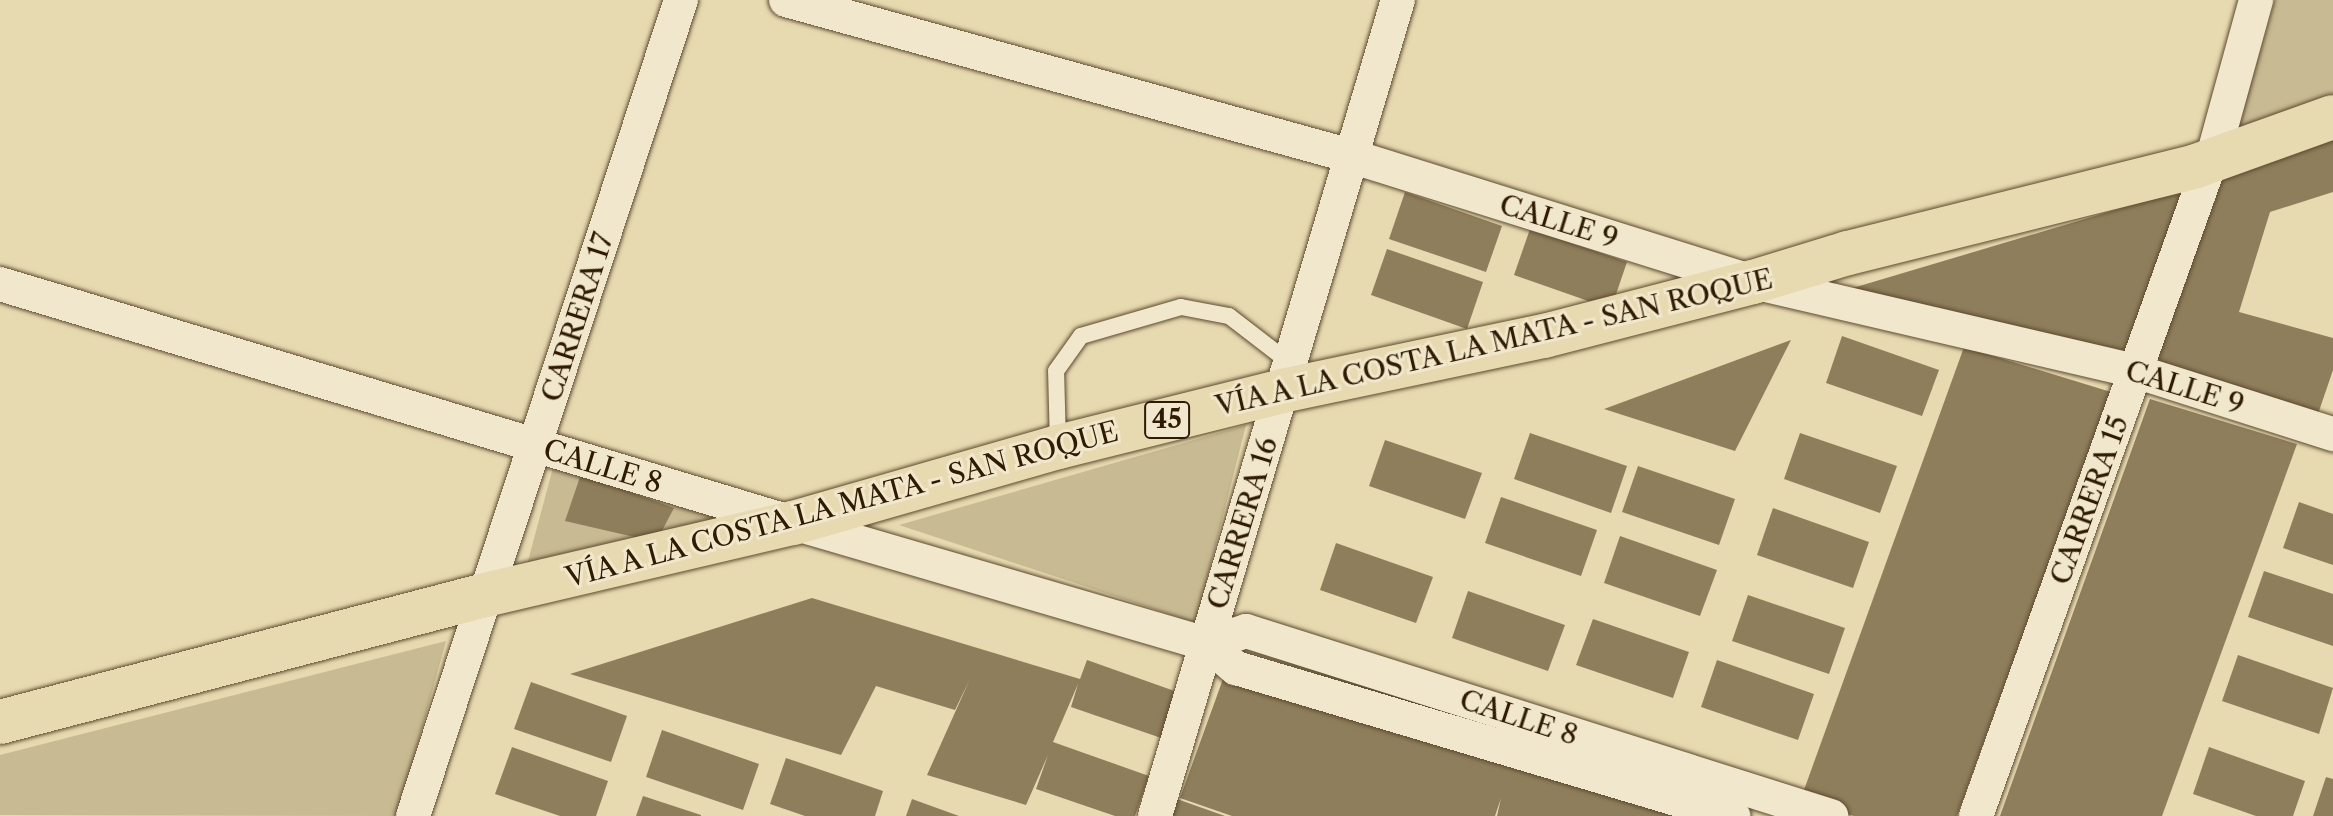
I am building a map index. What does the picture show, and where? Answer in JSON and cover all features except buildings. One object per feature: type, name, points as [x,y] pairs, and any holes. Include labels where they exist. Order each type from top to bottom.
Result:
[{"type":"highway","name":"VÍA A LA COSTA LA MATA - SAN ROQUE","points":[[0,722],[485,595],[793,523],[1286,377],[1544,336],[1753,282],[1848,253],[2210,160],[2333,117]]},
{"type":"street","name":"CARRERA 17","points":[[413,816],[681,0]]},
{"type":"street","name":"CALLE 9","points":[[786,0],[1351,156],[1753,282],[2135,371],[2333,434]]},
{"type":"street","name":"CARRERA 16","points":[[1155,816],[1398,0]]},
{"type":"street","name":"CARRERA 15","points":[[1976,816],[2210,160],[2256,0]]},
{"type":"street","name":"CALLE 8","points":[[0,284],[1207,644],[1236,668],[1733,816]]},
{"type":"street","name":"CALLE 8","points":[[1207,644],[1246,631],[1831,816]]},
{"type":"lane","points":[[1058,447],[1056,371],[1081,336],[1181,307],[1229,316],[1286,377]]},
{"type":"shaded area","points":[[2275,0],[2333,0],[2333,105],[2235,138]]},
{"type":"shaded area","points":[[1246,425],[1196,623],[899,525]]},
{"type":"shaded area","points":[[555,460],[739,525],[524,576]]},
{"type":"shaded area","points":[[446,641],[398,816],[0,815],[0,755]]}]
